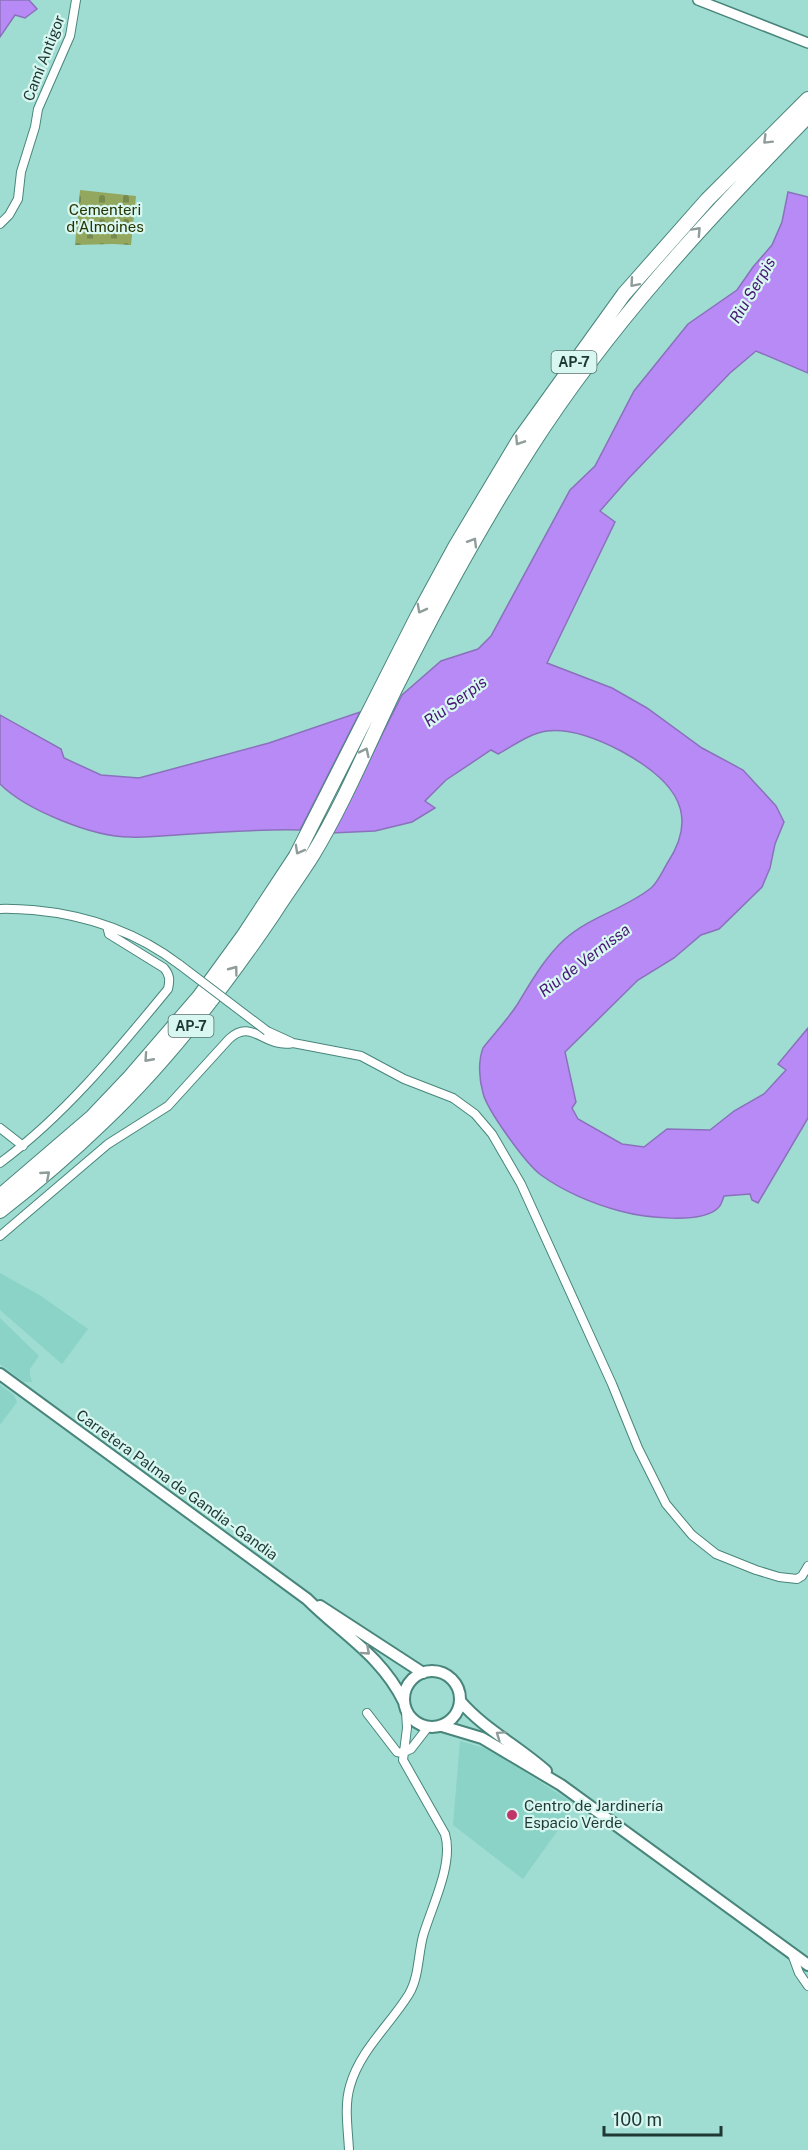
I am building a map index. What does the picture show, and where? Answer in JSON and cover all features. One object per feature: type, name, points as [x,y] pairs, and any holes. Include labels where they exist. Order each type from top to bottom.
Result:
[{"type":"highway","name":"AP-7","points":[[0,1211],[38,1181],[106,1120],[144,1081],[191,1027],[254,943],[313,855],[333,801],[400,666],[455,547],[519,440],[624,294],[668,243],[808,99]]},
{"type":"highway","name":"AP-7","points":[[400,666],[530,447],[604,342],[679,251],[808,116]]},
{"type":"highway","name":"AP-7","points":[[0,1196],[92,1117],[167,1036],[244,935],[333,801]]},
{"type":"main road","name":"Carretera Palma de Gandia - Gandia","points":[[0,1374],[307,1599],[423,1673]]},
{"type":"main road","name":"Carretera Palma de Gandia - Gandia","points":[[307,1599],[326,1618],[369,1653],[387,1673],[405,1706]]},
{"type":"main road","points":[[441,1726],[454,1716],[460,1701],[459,1692],[449,1677],[432,1671],[423,1673],[414,1677],[405,1693],[405,1706],[411,1719],[428,1727],[441,1726],[482,1738],[561,1785],[808,1965]]},
{"type":"main road","points":[[460,1701],[474,1718],[532,1759],[561,1785]]},
{"type":"street","name":"Camí Antigor","points":[[0,224],[9,215],[18,199],[21,172],[38,109],[70,36],[76,0]]},
{"type":"street","points":[[698,0],[808,43]]},
{"type":"street","points":[[0,909],[57,912],[87,918],[107,926],[153,946],[267,1031],[293,1043],[361,1056],[404,1079],[453,1098],[476,1114],[492,1134],[520,1184],[612,1384],[638,1448],[659,1492],[674,1515],[705,1546],[717,1554],[756,1570],[797,1580],[808,1566]]},
{"type":"street","points":[[0,1163],[23,1146],[73,1098],[130,1036],[168,989],[170,981],[164,968],[109,934],[107,926]]},
{"type":"street","points":[[0,1236],[113,1140],[168,1106],[234,1034],[246,1030],[272,1042],[293,1043]]},
{"type":"street","points":[[0,1128],[23,1146]]},
{"type":"street","points":[[349,2150],[347,2106],[350,2086],[362,2058],[410,1992],[424,1934],[439,1894],[445,1868],[447,1840],[445,1834],[403,1760],[402,1753],[407,1728],[405,1706]]},
{"type":"street","points":[[367,1713],[397,1752],[402,1753],[411,1749],[428,1727]]},
{"type":"street","points":[[391,1742],[398,1743],[404,1740]]},
{"type":"street","points":[[409,1771],[411,1749]]},
{"type":"street","points":[[792,1954],[798,1973],[808,1986]]},
{"type":"shaded area","points":[[0,1273],[41,1296],[88,1329],[62,1364],[0,1310]]},
{"type":"shaded area","points":[[0,1318],[39,1356],[30,1369],[32,1382],[24,1382],[0,1364]]},
{"type":"shaded area","points":[[0,1385],[14,1395],[17,1402],[0,1425]]},
{"type":"shaded area","name":"Centro de Jardinería Espacio Verde","points":[[460,1741],[484,1748],[506,1760],[576,1805],[523,1879],[453,1825]]},
{"type":"green space","name":"Cementeri d'Almoines","points":[[80,190],[136,196],[131,245],[75,245]]},
{"type":"water","points":[[0,0],[29,0],[37,9],[25,18],[15,15],[0,37]]},
{"type":"water","points":[[788,192],[808,197],[808,373],[756,351],[730,373],[628,479],[600,511],[615,522],[547,663],[612,688],[647,708],[702,748],[743,770],[776,806],[784,822],[762,887],[719,929],[701,935],[674,958],[638,980],[565,1052],[576,1102],[572,1108],[578,1119],[622,1144],[644,1147],[667,1129],[710,1130],[734,1111],[764,1094],[786,1070],[778,1064],[808,1028],[808,1118],[758,1203],[752,1200],[750,1194],[724,1196],[718,1208],[699,1216],[671,1218],[642,1215],[589,1201],[550,1181],[534,1169],[508,1136],[486,1101],[481,1082],[480,1064],[483,1048],[513,1011],[539,970],[558,946],[586,924],[641,895],[658,879],[678,843],[682,826],[681,810],[675,796],[665,783],[638,761],[604,743],[576,733],[547,731],[528,737],[498,754],[491,750],[446,780],[425,801],[435,808],[412,822],[375,831],[332,833],[402,695],[441,661],[478,649],[491,636],[570,490],[595,466],[634,391],[688,324],[737,290],[772,245],[782,222]]},
{"type":"water","points":[[360,712],[300,830],[238,831],[147,837],[115,836],[79,827],[43,812],[12,794],[0,784],[0,715],[61,749],[64,758],[101,775],[139,778],[269,743]]},
{"type":"place","name":"Centro de Jardinería Espacio Verde","points":[[512,1815]]},
{"type":"water label","name":"Riu Serpis","points":[[752,290]]},
{"type":"water label","name":"Riu Serpis","points":[[455,701]]},
{"type":"water label","name":"Riu de Vernissa","points":[[584,960]]}]
